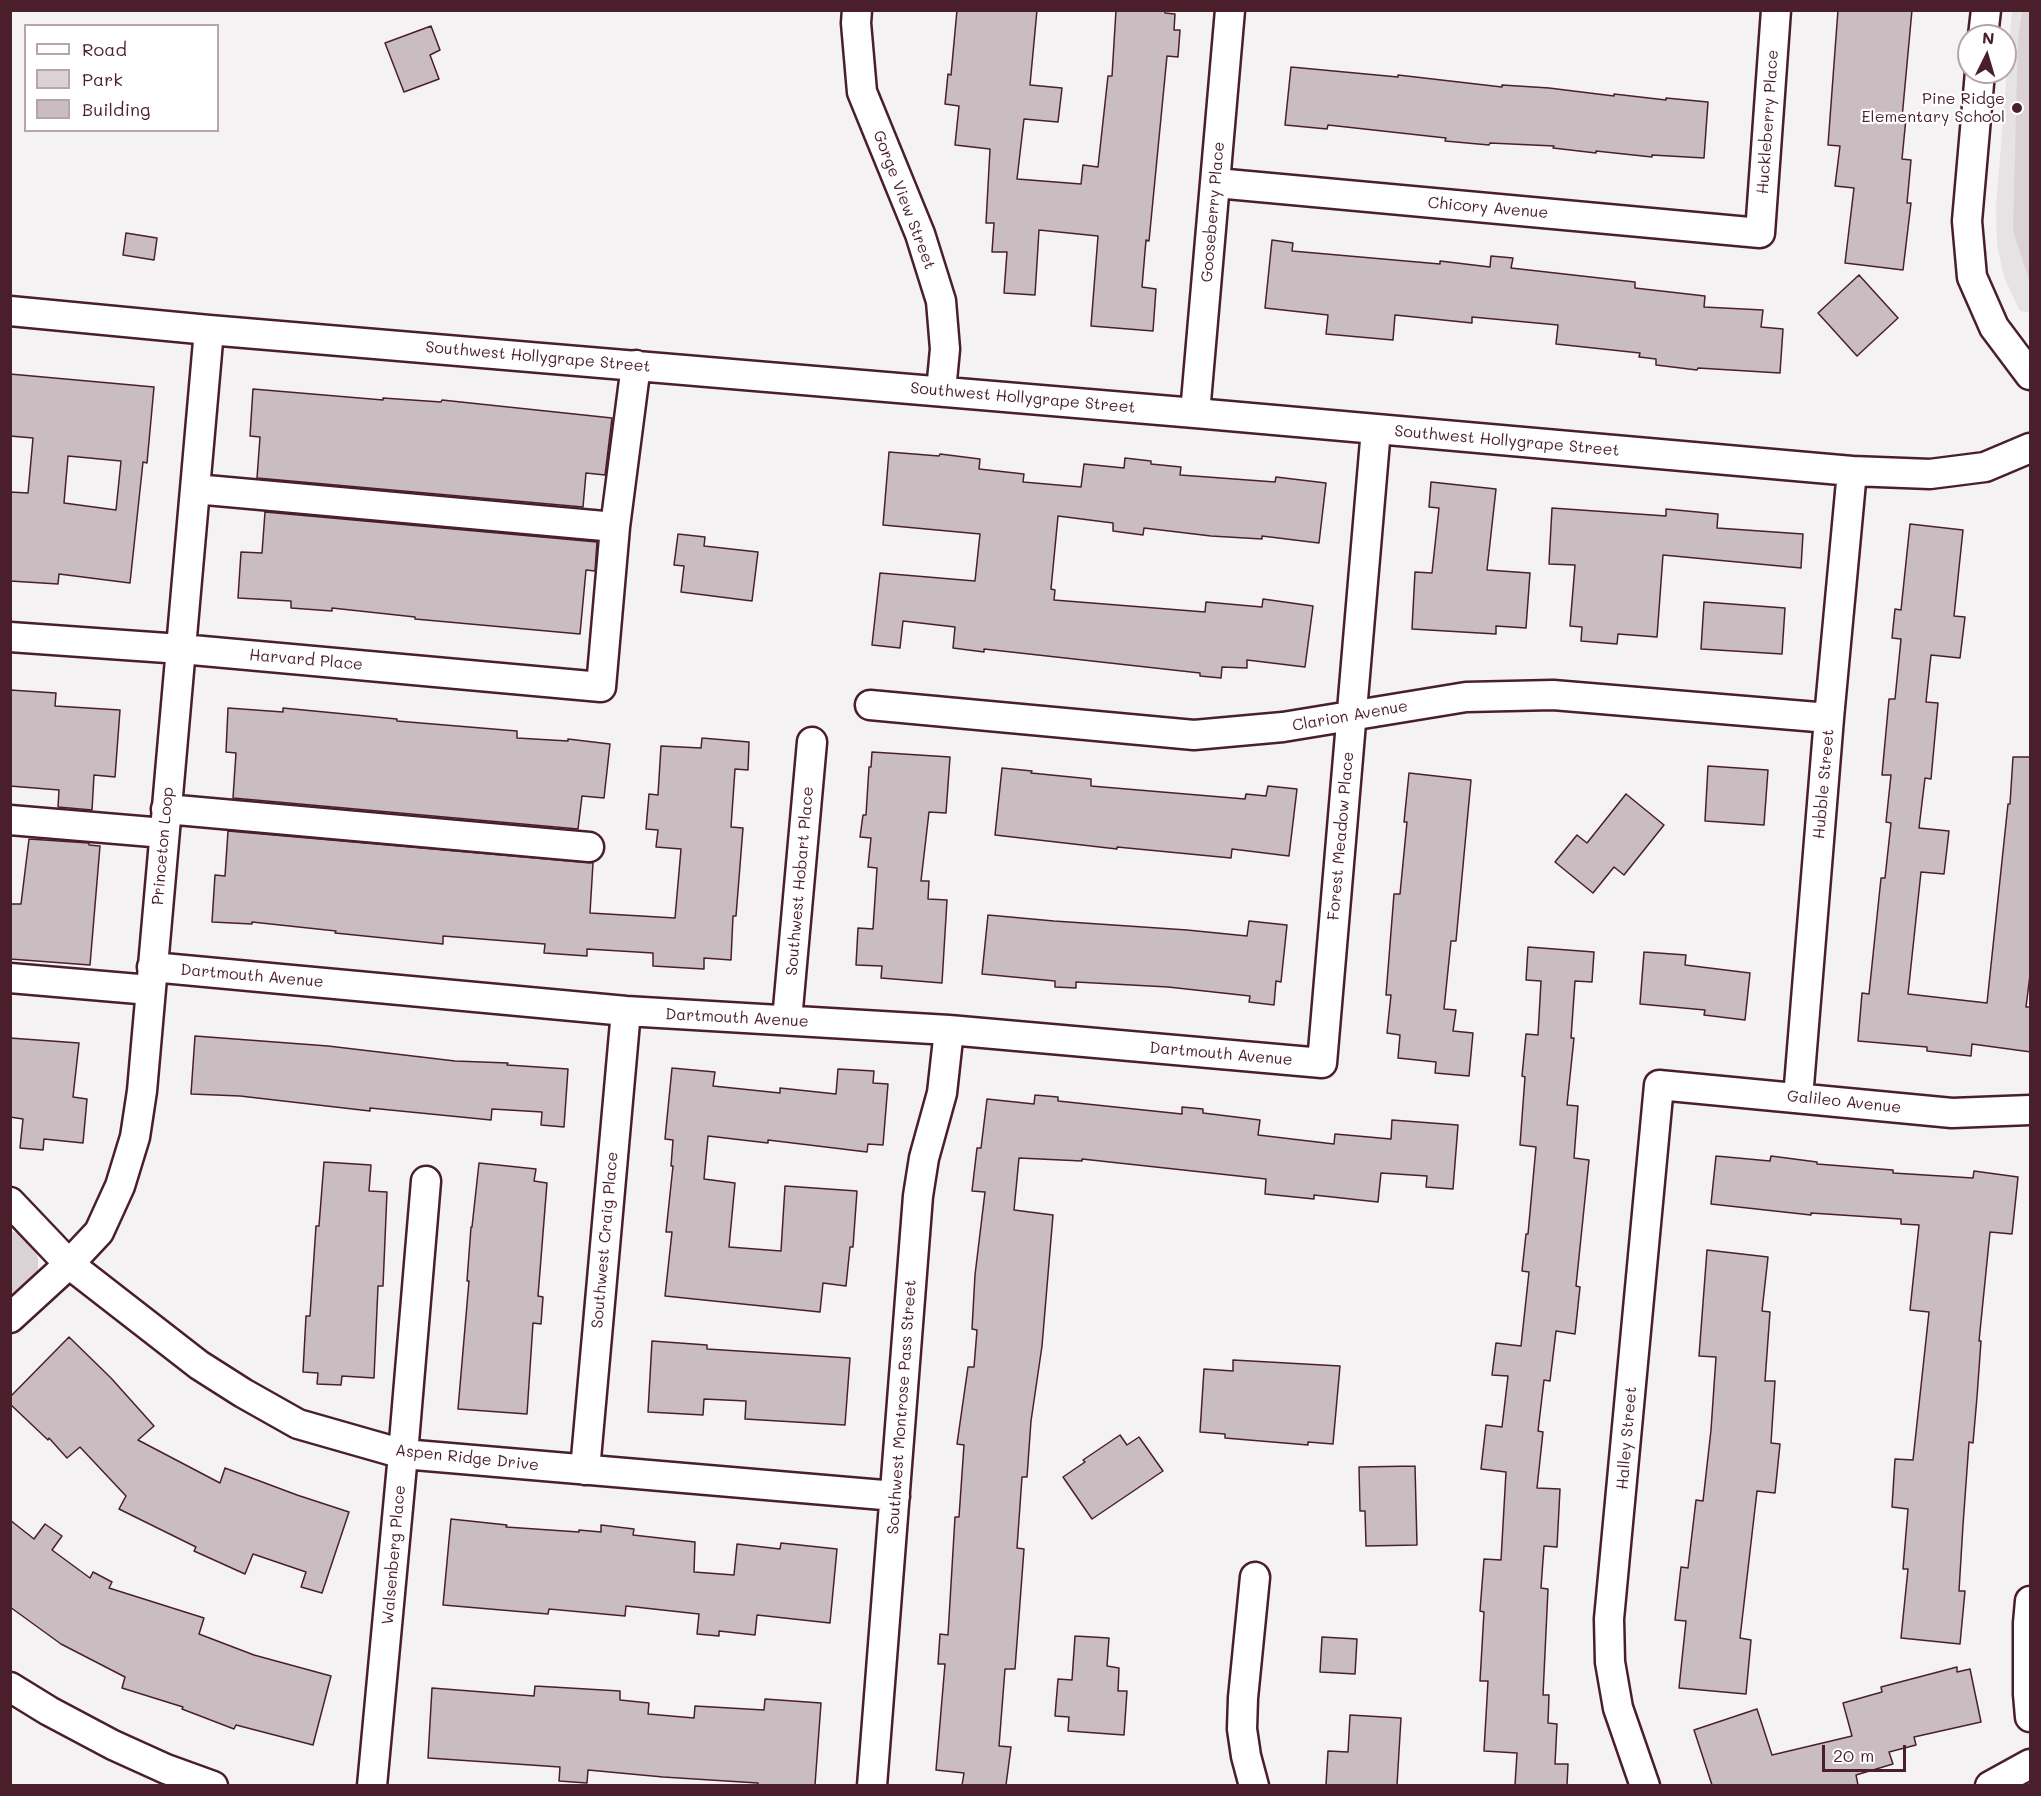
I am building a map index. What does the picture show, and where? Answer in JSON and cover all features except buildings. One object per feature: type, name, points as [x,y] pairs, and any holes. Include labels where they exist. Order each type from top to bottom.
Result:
[{"type":"street","name":"Gorge View Street","points":[[856,10],[862,92],[920,234],[941,301],[945,349],[941,391]]},
{"type":"street","name":"Gooseberry Place","points":[[1195,412],[1230,10]]},
{"type":"street","name":"Huckleberry Place","points":[[1760,233],[1776,10]]},
{"type":"street","points":[[1979,84],[1967,221],[1972,277],[1994,327],[2031,375]]},
{"type":"street","name":"Chicory Avenue","points":[[1216,183],[1760,233]]},
{"type":"street","name":"Southwest Hollygrape Street","points":[[10,311],[209,330],[1195,412],[1851,471],[1930,474],[1985,468],[2031,448]]},
{"type":"street","name":"Princeton Loop","points":[[10,1318],[69,1264],[99,1232],[120,1186],[135,1137],[142,1091],[209,330]]},
{"type":"street","points":[[195,489],[615,527],[636,365]]},
{"type":"street","name":"Forest Meadow Place","points":[[1322,1063],[1376,429]]},
{"type":"street","name":"Hubble Street","points":[[1798,1098],[1851,471]]},
{"type":"street","name":"Harvard Place","points":[[10,637],[181,649],[601,687],[615,527]]},
{"type":"street","name":"Clarion Avenue","points":[[870,705],[1194,735],[1282,727],[1466,697],[1553,695],[1829,718]]},
{"type":"street","name":"Southwest Hobart Place","points":[[787,1020],[812,742]]},
{"type":"street","points":[[10,820],[165,821],[590,847]]},
{"type":"street","name":"Dartmouth Avenue","points":[[10,978],[151,978],[626,1011],[949,1030],[1322,1063]]},
{"type":"street","name":"Southwest Craig Place","points":[[585,1470],[626,1011]]},
{"type":"street","name":"Southwest Montrose Pass Street","points":[[872,1785],[918,1196],[924,1158],[942,1093],[949,1030]]},
{"type":"street","name":"Galileo Avenue","points":[[1659,1085],[1952,1113],[2031,1110]]},
{"type":"street","name":"Halley Street","points":[[1645,1785],[1618,1708],[1610,1662],[1609,1619],[1659,1085]]},
{"type":"street","name":"Walsenberg Place","points":[[372,1785],[426,1181]]},
{"type":"street","name":"Aspen Ridge Drive","points":[[10,1202],[69,1264],[199,1365],[298,1424],[403,1454],[896,1496]]},
{"type":"street","points":[[1254,1785],[1242,1729],[1255,1577]]},
{"type":"street","points":[[2031,1601],[2028,1623],[2028,1694],[2031,1717]]},
{"type":"street","points":[[12,1691],[113,1745],[166,1769],[213,1785]]},
{"type":"street","points":[[1990,1785],[2031,1764]]},
{"type":"shaded area","name":"Pine Ridge Elementary School","points":[[2012,11],[2030,11],[2030,312],[2020,311],[2004,277],[1997,244],[1996,206],[2006,84],[2017,84],[2017,24],[2011,24]]},
{"type":"green space","points":[[2022,11],[2030,11],[2030,283],[2013,231],[2018,40]]},
{"type":"green space","points":[[11,1231],[25,1236],[34,1246],[38,1259],[38,1271],[31,1284],[11,1293]]},
{"type":"place","name":"Pine Ridge Elementary School","points":[[2017,108]]}]
